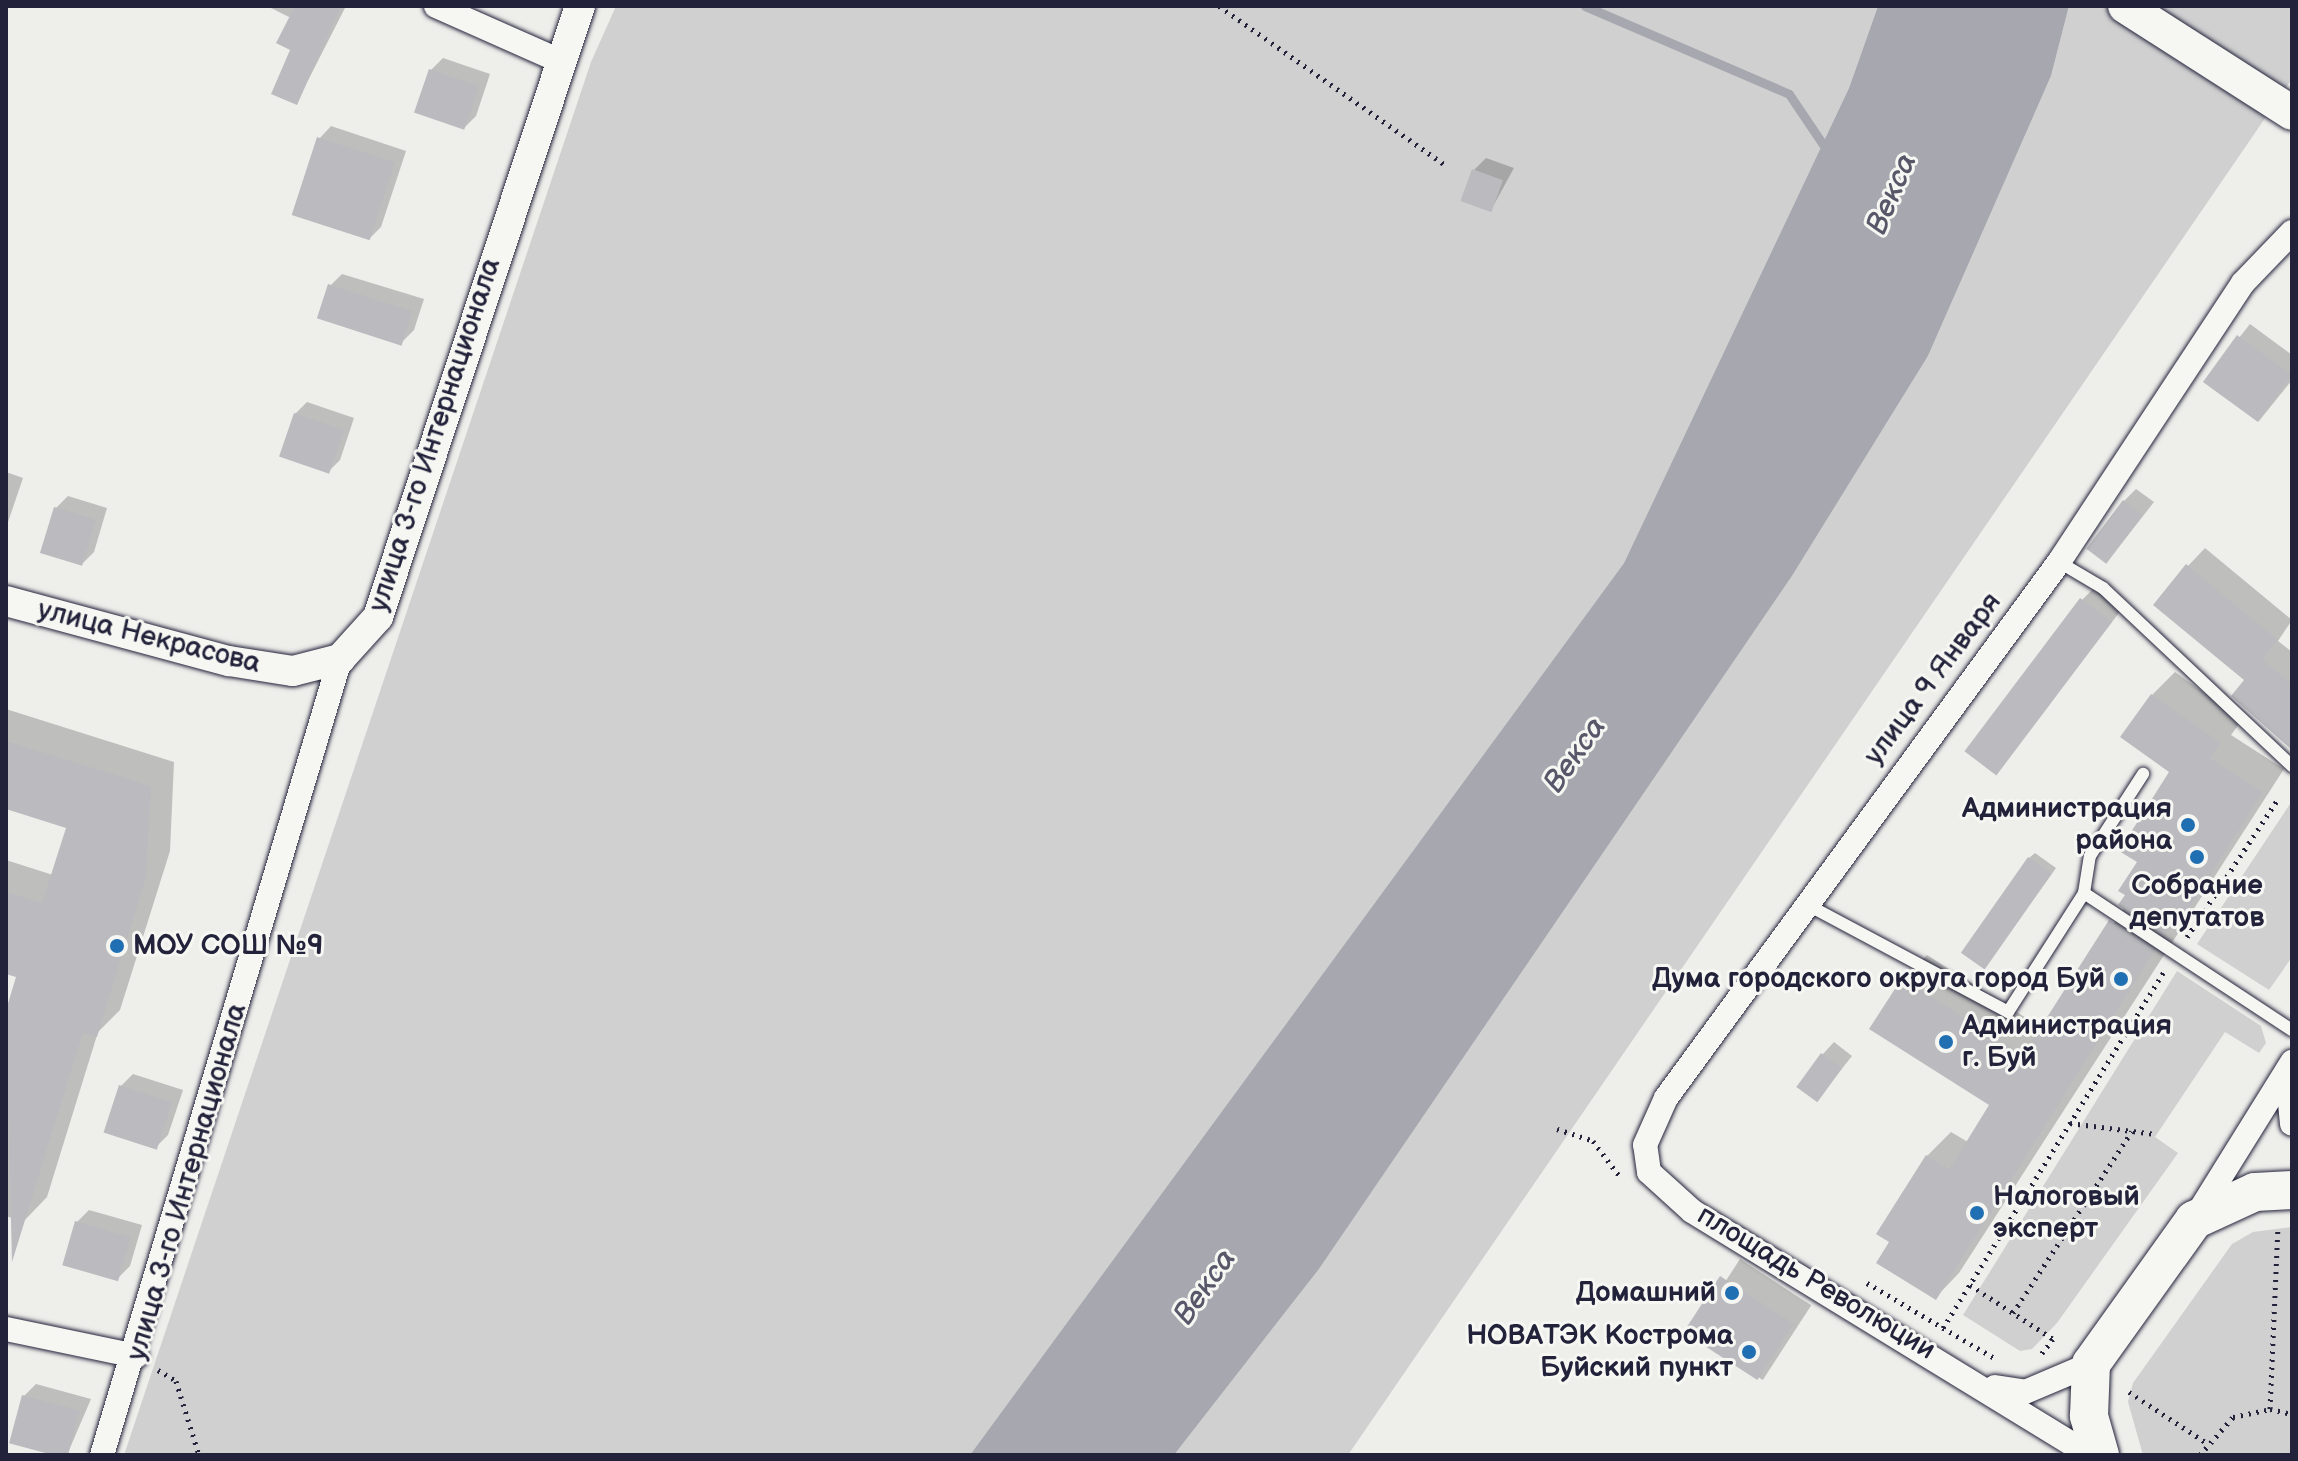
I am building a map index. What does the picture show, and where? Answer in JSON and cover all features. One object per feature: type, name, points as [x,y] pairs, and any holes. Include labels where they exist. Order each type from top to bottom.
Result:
[{"type":"main road","points":[[2125,6],[2292,113]]},
{"type":"main road","points":[[2100,1455],[2089,1416],[2091,1364],[2194,1220],[2255,1192],[2292,1190]]},
{"type":"street","points":[[436,6],[560,61]]},
{"type":"street","name":"улица 3-го Интернационала","points":[[102,1455],[136,1356],[340,659],[378,617],[580,6]]},
{"type":"street","name":"улица 9 Января","points":[[1649,1172],[1645,1145],[1666,1098],[1803,902],[2059,562],[2243,283],[2292,232]]},
{"type":"street","name":"улица Некрасова","points":[[6,601],[229,661],[293,671],[340,659]]},
{"type":"street","points":[[2290,1066],[2292,1124]]},
{"type":"street","points":[[2194,1220],[2290,1066]]},
{"type":"street","name":"площадь Революции","points":[[1649,1172],[1692,1211],[1989,1386],[2090,1455]]},
{"type":"street","points":[[6,1329],[136,1356]]},
{"type":"street","name":"площадь Революции","points":[[1989,1386],[2025,1392],[2091,1364]]},
{"type":"lane","points":[[2059,562],[2103,588],[2292,766]]},
{"type":"lane","points":[[1803,902],[2008,1012],[2084,893],[2090,856],[2143,774]]},
{"type":"lane","points":[[2084,893],[2292,1030]]},
{"type":"path","points":[[1219,6],[1444,164]]},
{"type":"path","points":[[1943,1328],[2176,953],[2278,799]]},
{"type":"path","points":[[2070,1123],[2155,1134]]},
{"type":"path","points":[[2013,1313],[2132,1131]]},
{"type":"path","points":[[2270,1409],[2278,1227]]},
{"type":"path","points":[[1854,1276],[2004,1364]]},
{"type":"path","points":[[1970,1285],[2053,1339],[2023,1365]]},
{"type":"path","points":[[136,1356],[176,1381],[199,1455]]},
{"type":"path","points":[[2129,1392],[2205,1442]]},
{"type":"path","points":[[2200,1455],[2205,1442],[2233,1417],[2270,1409],[2292,1414]]},
{"type":"shaded area","points":[[616,6],[1878,6],[1849,88],[1624,563],[970,1455],[124,1455],[591,62]]},
{"type":"shaded area","points":[[2069,6],[2292,6],[2292,79],[1348,1455],[1174,1455],[1319,1269],[1792,576],[1928,356],[2051,76]]},
{"type":"shaded area","points":[[2292,801],[2292,957],[2269,990],[2197,944]]},
{"type":"shaded area","points":[[2177,971],[2261,1026],[2266,1043],[2259,1053],[2225,1032],[2155,1137],[2178,1153],[2057,1323],[2032,1349],[2020,1351],[1963,1315]]},
{"type":"shaded area","points":[[2292,1227],[2292,1455],[2143,1455],[2128,1402],[2133,1383],[2232,1244],[2253,1232]]},
{"type":"water","name":"Векса","points":[[1878,6],[2069,6],[2051,76],[1928,356],[1792,576],[1319,1269],[1174,1455],[970,1455],[1624,563],[1849,88]]},
{"type":"building","points":[[295,6],[341,6],[297,105],[271,94],[290,50],[276,43]]},
{"type":"building","points":[[429,69],[479,86],[464,130],[414,112]]},
{"type":"building","points":[[317,137],[395,162],[370,240],[292,215]]},
{"type":"building","points":[[1472,169],[1503,180],[1491,212],[1460,201]]},
{"type":"building","points":[[328,284],[413,312],[402,346],[317,318]]},
{"type":"building","points":[[2237,335],[2292,375],[2258,422],[2203,382]]},
{"type":"building","points":[[294,413],[344,430],[329,474],[279,456]]},
{"type":"building","points":[[2123,500],[2143,515],[2106,564],[2086,549]]},
{"type":"building","points":[[54,507],[96,520],[82,566],[40,553]]},
{"type":"building","points":[[2186,564],[2278,640],[2262,659],[2292,684],[2292,750],[2231,696],[2244,680],[2153,605]]},
{"type":"building","points":[[2080,598],[2112,622],[1996,775],[1964,751]]},
{"type":"building","name":"Администрация района","points":[[2151,694],[2221,743],[2210,758],[2263,792],[2177,928],[2171,924],[2164,935],[2118,905],[2125,895],[2118,891],[2137,862],[2119,851],[2169,772],[2120,737]]},
{"type":"building","points":[[6,741],[151,786],[146,877],[97,1037],[83,1033],[12,1262],[6,1010],[16,977],[6,974],[6,892],[42,903],[66,828],[6,809]]},
{"type":"building","points":[[2028,857],[2052,874],[1985,969],[1961,953]]},
{"type":"building","points":[[2109,920],[2155,950],[1936,1300],[1876,1263],[1889,1242],[1876,1234],[1926,1155],[1949,1170],[1989,1105],[1869,1029],[1902,978],[2023,1055]]},
{"type":"building","points":[[1821,1053],[1842,1068],[1817,1102],[1796,1087]]},
{"type":"building","points":[[119,1085],[172,1102],[157,1150],[104,1133]]},
{"type":"building","points":[[75,1221],[131,1237],[118,1281],[62,1265]]},
{"type":"building","points":[[1720,1276],[1794,1324],[1757,1380],[1684,1332]]},
{"type":"building","points":[[22,1395],[80,1411],[68,1455],[53,1455],[9,1443]]},
{"type":"waterway","points":[[1585,6],[1789,94],[1828,152]]},
{"type":"place","name":"Администрация района","points":[[2188,825]]},
{"type":"place","name":"Собрание депутатов","points":[[2197,857]]},
{"type":"place","name":"МОУ СОШ №9","points":[[117,946]]},
{"type":"place","name":"Дума городского округа город Буй","points":[[2121,979]]},
{"type":"place","name":"Администрация г. Буй","points":[[1946,1042]]},
{"type":"place","name":"Налоговый эксперт","points":[[1977,1213]]},
{"type":"place","name":"Домашний","points":[[1732,1293]]},
{"type":"place","name":"НОВАТЭК Кострома Буйский пункт","points":[[1749,1352]]}]
